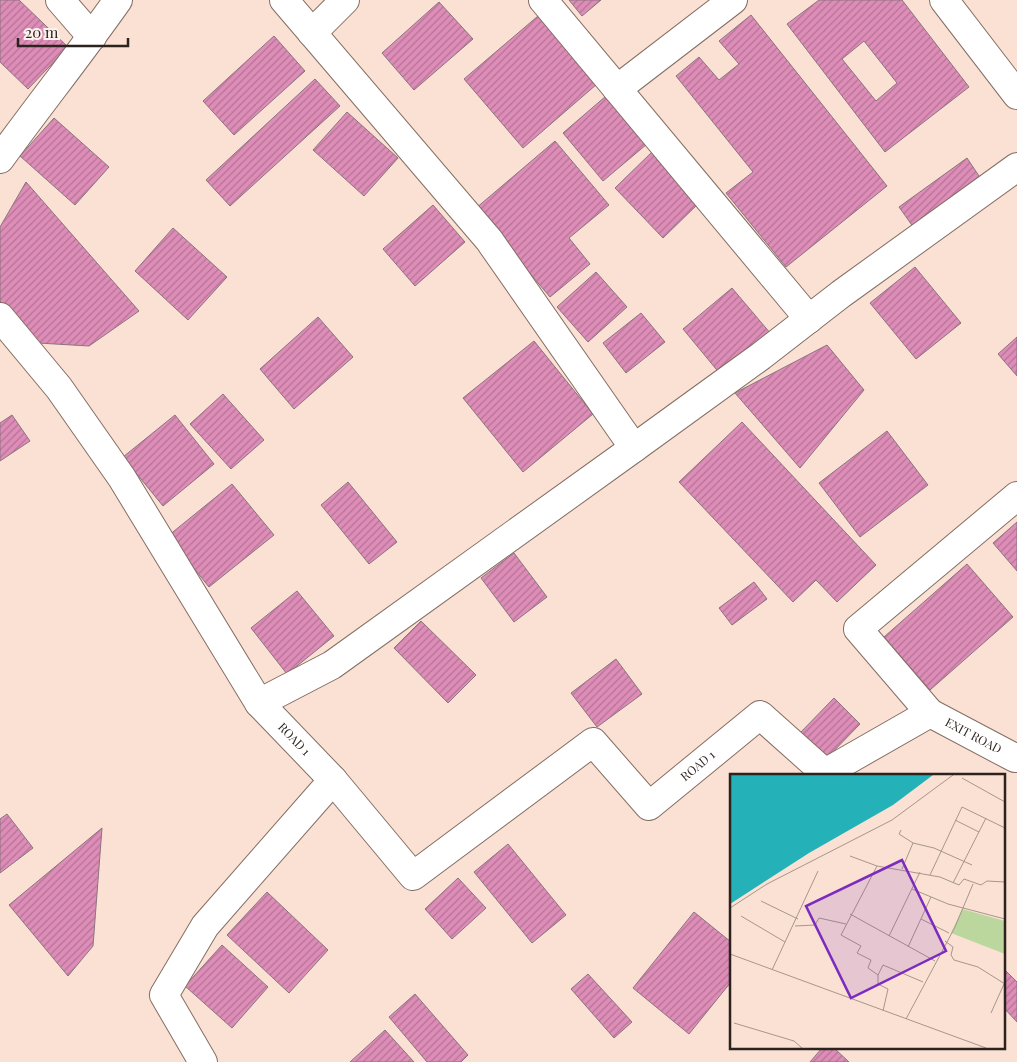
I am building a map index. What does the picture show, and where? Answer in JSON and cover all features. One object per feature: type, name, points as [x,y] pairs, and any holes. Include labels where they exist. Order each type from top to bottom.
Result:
[{"type":"street","points":[[60,0],[92,36]]},
{"type":"street","points":[[0,159],[118,0]]},
{"type":"street","points":[[284,0],[489,240],[634,448]]},
{"type":"street","points":[[312,33],[345,0]]},
{"type":"street","points":[[543,0],[809,319]]},
{"type":"street","points":[[617,88],[733,0]]},
{"type":"street","points":[[944,0],[1017,95]]},
{"type":"street","points":[[260,703],[332,665],[634,448],[849,288],[1017,167]]},
{"type":"street","name":"ROAD 1","points":[[0,317],[60,388],[122,478],[260,703],[333,780],[413,876],[593,742],[649,806],[760,715],[826,773],[930,713]]},
{"type":"street","points":[[930,713],[858,629],[1017,496]]},
{"type":"street","name":"EXIT ROAD","points":[[930,713],[1015,758],[1017,757]]},
{"type":"street","points":[[203,1062],[164,995],[205,926],[333,780]]},
{"type":"building","points":[[0,0],[19,0],[68,47],[28,89],[0,62]]},
{"type":"building","points":[[569,0],[601,0],[582,16]]},
{"type":"building","points":[[819,0],[902,0],[969,87],[885,152],[787,24]],"holes":[[[864,41],[897,83],[876,101],[842,59]]]},
{"type":"building","points":[[439,2],[473,39],[414,90],[382,53]]},
{"type":"building","points":[[751,15],[887,186],[786,267],[726,193],[753,172],[676,76],[699,57],[719,80],[739,64],[719,41]]},
{"type":"building","points":[[538,16],[597,84],[523,148],[464,79]]},
{"type":"building","points":[[274,36],[305,71],[234,135],[203,101]]},
{"type":"building","points":[[315,79],[340,106],[230,206],[206,180]]},
{"type":"building","points":[[606,96],[647,144],[603,181],[563,133]]},
{"type":"building","points":[[347,112],[398,158],[364,196],[313,150]]},
{"type":"building","points":[[54,118],[109,167],[75,205],[20,156]]},
{"type":"building","points":[[555,141],[609,205],[569,238],[590,264],[550,297],[475,209]]},
{"type":"building","points":[[652,152],[700,202],[663,238],[615,188]]},
{"type":"building","points":[[967,158],[981,179],[914,228],[899,207]]},
{"type":"building","points":[[26,182],[139,311],[89,346],[38,343],[0,301],[0,227]]},
{"type":"building","points":[[433,205],[465,242],[415,286],[383,249]]},
{"type":"building","points":[[173,228],[227,277],[188,320],[135,271]]},
{"type":"building","points":[[915,267],[961,323],[916,359],[870,303]]},
{"type":"building","points":[[596,272],[627,307],[588,342],[557,307]]},
{"type":"building","points":[[732,288],[771,334],[721,375],[683,329]]},
{"type":"building","points":[[641,313],[665,342],[626,373],[603,343]]},
{"type":"building","points":[[318,317],[353,357],[294,409],[260,369]]},
{"type":"building","points":[[1017,337],[1017,376],[998,354]]},
{"type":"building","points":[[534,341],[593,414],[523,472],[463,398]]},
{"type":"building","points":[[827,345],[864,390],[800,468],[735,393]]},
{"type":"building","points":[[223,394],[264,440],[231,469],[190,424]]},
{"type":"building","points":[[12,415],[30,441],[0,461],[0,423]]},
{"type":"building","points":[[175,415],[214,464],[163,506],[123,457]]},
{"type":"building","points":[[742,422],[876,565],[837,602],[816,580],[793,602],[679,482]]},
{"type":"building","points":[[887,431],[928,485],[860,537],[819,483]]},
{"type":"building","points":[[348,482],[397,542],[369,564],[321,505]]},
{"type":"building","points":[[232,484],[274,535],[209,587],[168,536]]},
{"type":"building","points":[[1017,522],[1017,571],[993,543]]},
{"type":"building","points":[[514,553],[547,597],[514,622],[481,578]]},
{"type":"building","points":[[967,564],[1013,617],[930,690],[884,637]]},
{"type":"building","points":[[754,582],[767,599],[732,625],[719,608]]},
{"type":"building","points":[[297,591],[334,636],[287,674],[251,628]]},
{"type":"building","points":[[421,621],[476,675],[448,703],[394,648]]},
{"type":"building","points":[[616,659],[642,694],[597,727],[571,693]]},
{"type":"building","points":[[834,698],[860,724],[825,760],[799,734]]},
{"type":"building","points":[[7,814],[33,848],[0,873],[0,819]]},
{"type":"building","points":[[102,828],[93,946],[68,976],[9,905]]},
{"type":"building","points":[[508,844],[566,915],[532,943],[474,872]]},
{"type":"building","points":[[458,878],[486,908],[452,939],[425,909]]},
{"type":"building","points":[[267,892],[328,950],[289,993],[227,935]]},
{"type":"building","points":[[694,912],[730,941],[730,983],[689,1034],[633,988]]},
{"type":"building","points":[[222,945],[268,987],[232,1028],[185,986]]},
{"type":"building","points":[[1004,969],[1017,982],[1017,1022],[1004,1008]]},
{"type":"building","points":[[588,974],[632,1022],[614,1038],[571,989]]},
{"type":"building","points":[[415,994],[468,1055],[461,1062],[427,1062],[389,1017]]},
{"type":"building","points":[[385,1030],[414,1062],[350,1062]]},
{"type":"building","points":[[820,1050],[836,1050],[849,1062],[810,1062]]}]
